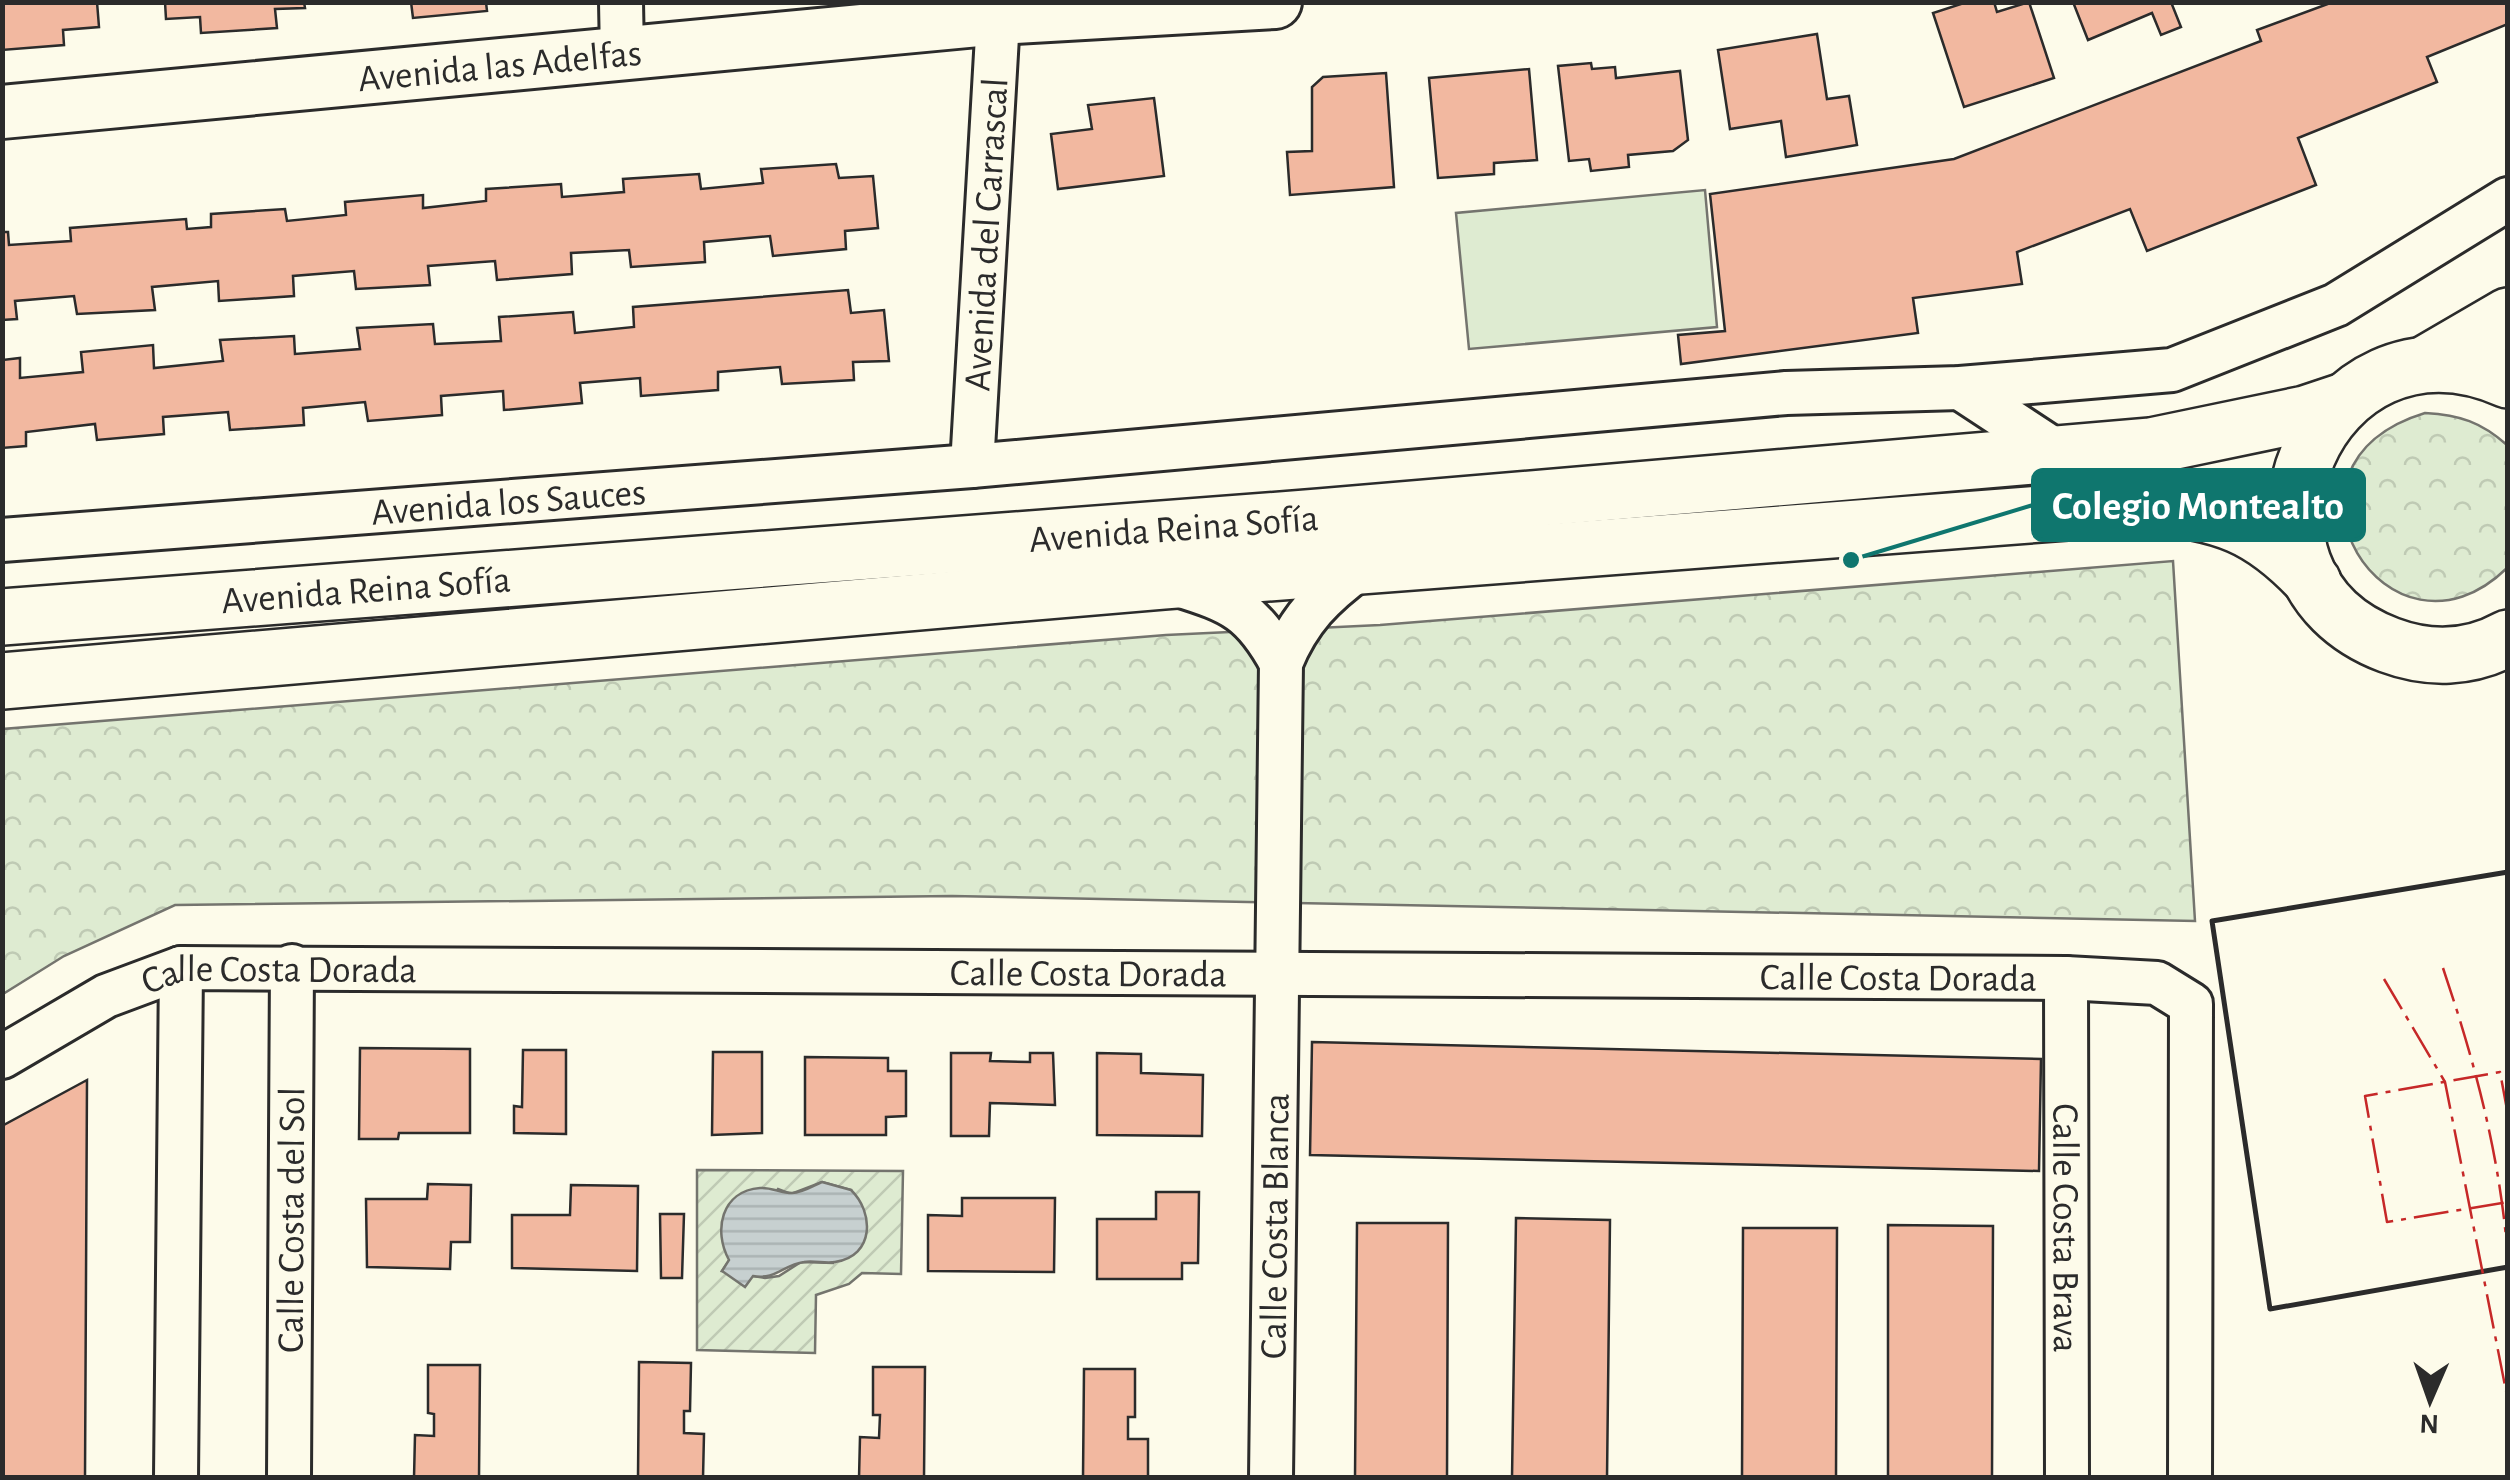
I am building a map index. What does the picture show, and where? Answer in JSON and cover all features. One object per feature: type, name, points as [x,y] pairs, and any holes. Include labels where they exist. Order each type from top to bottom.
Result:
[{"type":"main road","points":[[2312,582],[2296,536],[2296,487],[2311,441],[2340,402],[2382,375],[2429,362],[2508,316]]},
{"type":"main road","points":[[2429,362],[2478,366],[2508,380]]},
{"type":"main road","name":"Avenida Reina Sofía","points":[[2,617],[1320,517],[2056,451],[2150,446],[2306,414],[2340,402]]},
{"type":"main road","name":"Avenida Reina Sofía","points":[[2,680],[1164,581],[2147,506],[2196,510],[2278,544],[2338,614],[2360,630],[2409,653],[2450,656],[2490,648],[2508,638]]},
{"type":"street","points":[[621,2],[622,54]]},
{"type":"street","name":"Avenida las Adelfas","points":[[2,112],[622,54],[999,10],[1275,2]]},
{"type":"street","name":"Avenida del Carrascal","points":[[972,466],[999,10]]},
{"type":"street","name":"Avenida los Sauces","points":[[2,540],[972,466],[1786,393],[1960,388],[2172,370],[2336,304],[2508,199]]},
{"type":"street","points":[[1960,388],[2056,451]]},
{"type":"street","points":[[2,572],[46,536]]},
{"type":"street","points":[[1282,662],[1296,627],[1326,592],[1360,568]]},
{"type":"street","points":[[1164,581],[1227,600],[1261,626],[1282,662]]},
{"type":"street","name":"Calle Costa Blanca","points":[[1271,1478],[1282,662]]},
{"type":"street","name":"Calle Costa del Sol","points":[[288,1478],[292,966]]},
{"type":"street","points":[[176,1478],[181,968]]},
{"type":"street","name":"Calle Costa Dorada","points":[[2,1057],[106,996],[181,968],[2066,978],[2157,984],[2191,1004],[2190,1478]]},
{"type":"street","name":"Calle Costa Brava","points":[[2066,978],[2068,1478]]},
{"type":"green space","points":[[1705,190],[1717,327],[1469,349],[1456,213]]},
{"type":"green space","points":[[2425,413],[2469,421],[2507,445],[2507,568],[2463,596],[2420,600],[2384,583],[2357,553],[2344,515],[2349,475],[2374,439]]},
{"type":"green space","points":[[2173,561],[2195,921],[952,896],[175,905],[64,956],[3,994],[3,729],[1166,635],[1380,625]]},
{"type":"green space","points":[[697,1170],[903,1171],[901,1274],[862,1273],[849,1284],[816,1295],[815,1353],[697,1350]],"holes":[[[822,1182],[851,1190],[833,1263],[801,1262],[779,1276],[765,1278],[722,1271],[778,1189],[791,1194]]]},
{"type":"shaded area","points":[[822,1182],[851,1190],[859,1199],[867,1232],[858,1251],[835,1262],[804,1262],[768,1276],[753,1276],[745,1287],[722,1271],[729,1260],[721,1225],[736,1196],[760,1188],[796,1193]]},
{"type":"building","points":[[2,2],[97,2],[99,27],[63,30],[64,45],[2,50]]},
{"type":"building","points":[[165,2],[304,2],[305,8],[275,9],[277,28],[201,33],[200,17],[166,19]]},
{"type":"building","points":[[411,2],[486,2],[487,11],[413,18]]},
{"type":"building","points":[[1967,2],[1994,2],[1997,12],[2029,2],[2054,78],[1964,107],[1933,13]]},
{"type":"building","points":[[2073,2],[2171,2],[2181,27],[2161,35],[2152,13],[2088,40]]},
{"type":"building","points":[[2333,2],[2508,2],[2508,24],[2427,57],[2437,82],[2298,138],[2316,185],[2147,251],[2130,209],[2017,252],[2022,284],[1913,298],[1918,333],[1681,364],[1678,335],[1725,331],[1710,194],[1954,159],[2261,41],[2257,30]]},
{"type":"building","points":[[1817,34],[1827,99],[1849,96],[1857,145],[1786,157],[1781,121],[1730,129],[1718,50]]},
{"type":"building","points":[[1591,63],[1592,69],[1615,67],[1616,78],[1680,71],[1688,140],[1673,151],[1628,155],[1629,167],[1591,171],[1589,159],[1569,161],[1558,66]]},
{"type":"building","points":[[1529,69],[1537,160],[1494,163],[1494,174],[1438,178],[1429,78]]},
{"type":"building","points":[[1386,73],[1394,187],[1290,195],[1287,152],[1312,151],[1312,87],[1323,77]]},
{"type":"building","points":[[1154,98],[1164,176],[1058,189],[1051,134],[1092,129],[1088,105]]},
{"type":"building","points":[[836,164],[839,178],[873,176],[878,228],[845,231],[846,249],[773,256],[770,236],[704,242],[705,262],[631,267],[629,250],[571,253],[572,274],[497,280],[495,261],[428,266],[430,285],[356,289],[354,271],[293,276],[294,296],[219,301],[218,281],[152,287],[155,310],[77,314],[74,296],[15,301],[17,319],[2,320],[2,232],[8,232],[9,245],[71,241],[70,228],[186,219],[187,229],[211,227],[211,214],[285,209],[287,221],[346,215],[345,202],[423,195],[423,208],[486,201],[486,189],[561,184],[562,197],[624,192],[623,179],[699,174],[701,189],[763,183],[761,169]]},
{"type":"building","points":[[848,290],[851,313],[884,310],[889,361],[853,362],[854,380],[782,384],[780,367],[718,372],[718,390],[641,396],[640,378],[580,383],[582,403],[504,410],[503,391],[441,396],[442,415],[368,421],[365,402],[303,408],[304,425],[230,430],[228,412],[163,417],[164,434],[97,440],[95,424],[26,432],[26,446],[2,448],[2,360],[20,358],[20,378],[83,372],[81,352],[153,345],[154,368],[223,361],[220,340],[294,336],[295,354],[360,349],[357,328],[433,324],[435,344],[501,341],[499,317],[573,312],[575,333],[634,327],[633,307]]},
{"type":"building","points":[[1312,1042],[2041,1059],[2039,1171],[1310,1155]]},
{"type":"building","points":[[360,1048],[470,1049],[470,1133],[399,1133],[398,1139],[359,1139]]},
{"type":"building","points":[[523,1050],[566,1050],[566,1134],[514,1133],[514,1106],[522,1107]]},
{"type":"building","points":[[713,1052],[762,1052],[762,1133],[712,1135]]},
{"type":"building","points":[[951,1053],[991,1053],[990,1061],[1030,1062],[1030,1053],[1053,1053],[1055,1105],[990,1103],[989,1136],[951,1136]]},
{"type":"building","points":[[1097,1053],[1141,1054],[1141,1073],[1203,1075],[1202,1136],[1097,1135]]},
{"type":"building","points":[[805,1057],[888,1058],[888,1071],[906,1071],[906,1116],[886,1117],[886,1135],[805,1135]]},
{"type":"building","points":[[87,1080],[85,1478],[2,1478],[2,1126]]},
{"type":"building","points":[[428,1184],[471,1185],[470,1242],[451,1242],[450,1269],[367,1267],[366,1199],[427,1199]]},
{"type":"building","points":[[571,1185],[638,1186],[637,1271],[512,1268],[512,1215],[570,1215]]},
{"type":"building","points":[[1156,1192],[1199,1192],[1198,1263],[1182,1263],[1182,1279],[1097,1279],[1097,1219],[1156,1219]]},
{"type":"building","points":[[962,1198],[1055,1198],[1054,1272],[928,1271],[928,1215],[962,1216]]},
{"type":"building","points":[[660,1214],[684,1214],[682,1278],[661,1278]]},
{"type":"building","points":[[1516,1218],[1610,1220],[1607,1478],[1512,1478]]},
{"type":"building","points":[[1357,1223],[1448,1223],[1447,1478],[1355,1478]]},
{"type":"building","points":[[1888,1225],[1993,1226],[1992,1478],[1888,1478]]},
{"type":"building","points":[[1743,1228],[1837,1228],[1836,1478],[1742,1478]]},
{"type":"building","points":[[639,1362],[691,1363],[690,1411],[684,1411],[684,1433],[704,1434],[703,1478],[638,1478]]},
{"type":"building","points":[[428,1365],[480,1365],[479,1478],[414,1478],[415,1435],[434,1436],[434,1414],[428,1413]]},
{"type":"building","points":[[873,1367],[925,1367],[924,1478],[859,1478],[860,1437],[879,1438],[880,1415],[873,1415]]},
{"type":"building","points":[[1084,1369],[1135,1369],[1135,1417],[1128,1417],[1128,1439],[1148,1439],[1148,1478],[1083,1478]]},
{"type":"wall","points":[[2508,872],[2212,921],[2270,1309],[2508,1267]]},
{"type":"power","points":[[2443,968],[2485,1112],[2508,1259]]},
{"type":"power","points":[[2384,979],[2445,1082],[2508,1401]]},
{"type":"power","points":[[2508,1115],[2500,1072],[2365,1096],[2387,1222],[2508,1202]]},
{"type":"place","name":"Colegio Montealto","points":[[1851,560]]}]
